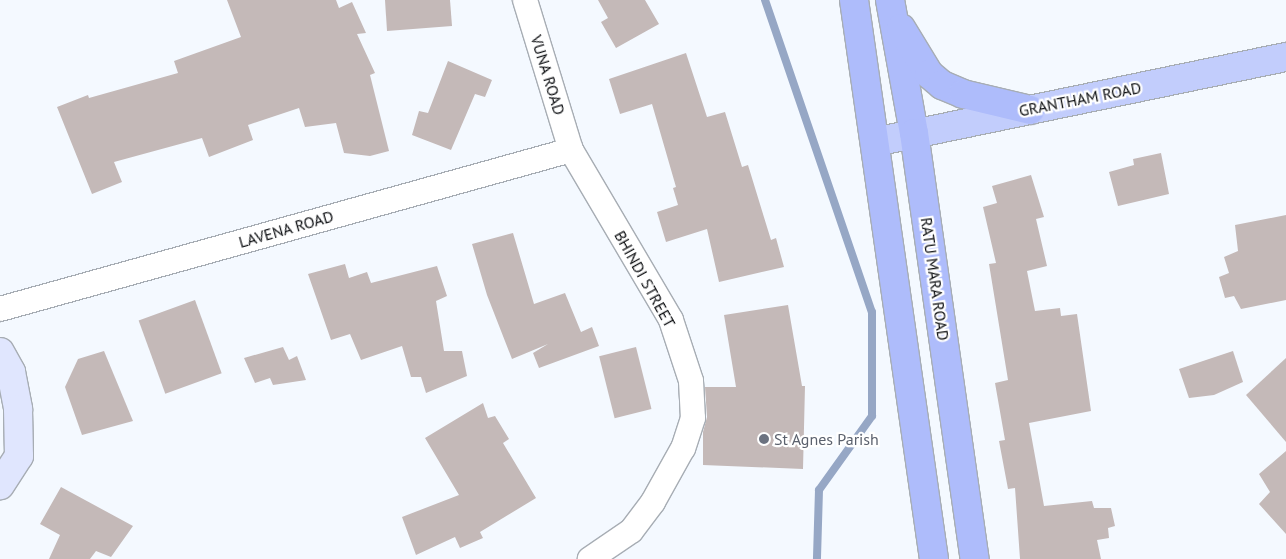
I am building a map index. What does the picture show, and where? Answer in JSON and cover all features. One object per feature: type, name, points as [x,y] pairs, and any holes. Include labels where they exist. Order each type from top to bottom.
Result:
[{"type":"highway","points":[[854,0],[934,559]]},
{"type":"highway","points":[[892,7],[929,74],[942,85],[963,94],[1030,110]]},
{"type":"highway","name":"RATU MARA ROAD","points":[[892,7],[914,133],[975,559]]},
{"type":"main road","name":"GRANTHAM ROAD","points":[[875,142],[1286,57]]},
{"type":"main road","points":[[0,352],[11,372],[18,409],[19,456],[0,485]]},
{"type":"street","name":"VUNA ROAD","points":[[525,0],[572,150]]},
{"type":"street","name":"LAVENA ROAD","points":[[0,309],[572,150]]},
{"type":"street","name":"BHINDI STREET","points":[[572,150],[671,320],[691,381],[693,418],[684,448],[653,502],[631,531],[590,559]]},
{"type":"building","points":[[227,0],[336,0],[339,8],[352,2],[366,33],[357,34],[375,73],[370,75],[389,151],[370,156],[344,153],[336,123],[305,127],[299,108],[248,125],[253,140],[209,157],[202,138],[114,162],[122,182],[92,194],[57,107],[88,95],[89,98],[178,73],[174,61],[241,37]]},
{"type":"building","points":[[385,0],[450,0],[452,26],[387,31]]},
{"type":"building","points":[[598,0],[645,0],[659,24],[616,48],[601,22],[608,18]]},
{"type":"building","points":[[686,53],[707,117],[725,112],[742,167],[748,165],[771,240],[776,238],[784,267],[719,282],[707,229],[666,242],[657,212],[678,205],[673,188],[676,187],[652,104],[620,114],[609,79]]},
{"type":"building","points":[[448,61],[492,80],[485,97],[475,94],[451,150],[412,135],[419,111],[428,113]]},
{"type":"building","points":[[1161,153],[1169,194],[1118,206],[1109,172],[1134,165],[1133,159]]},
{"type":"building","points":[[1031,175],[1044,217],[1036,219],[1047,266],[1027,271],[1035,311],[1060,308],[1061,316],[1077,314],[1091,411],[1029,423],[1044,506],[1092,501],[1094,508],[1111,508],[1115,526],[1108,528],[1109,538],[1097,540],[1101,559],[1020,559],[1015,488],[1008,489],[999,441],[1005,440],[995,383],[1008,380],[989,264],[996,263],[983,207],[997,203],[992,186]]},
{"type":"building","points":[[1286,215],[1286,300],[1241,309],[1234,296],[1225,298],[1219,277],[1229,273],[1224,257],[1238,251],[1235,225]]},
{"type":"building","points":[[513,233],[534,304],[565,293],[581,332],[592,327],[599,346],[539,368],[533,353],[548,344],[512,359],[487,295],[472,244]]},
{"type":"building","points":[[345,264],[349,278],[367,272],[371,283],[437,266],[447,296],[436,301],[444,351],[462,351],[467,376],[426,393],[421,377],[411,377],[402,346],[361,360],[350,334],[331,340],[308,274]]},
{"type":"building","points":[[195,300],[222,373],[165,394],[139,321]]},
{"type":"building","points":[[788,305],[802,386],[805,386],[803,469],[703,465],[703,432],[707,417],[705,387],[736,387],[724,315]]},
{"type":"building","points":[[283,347],[289,360],[297,356],[306,380],[273,385],[270,378],[255,383],[244,358]]},
{"type":"building","points":[[636,347],[651,409],[615,418],[599,356]]},
{"type":"building","points":[[104,351],[133,421],[82,435],[65,387],[78,359]]},
{"type":"building","points":[[1233,351],[1243,382],[1214,395],[1189,398],[1179,369]]},
{"type":"building","points":[[1286,358],[1286,442],[1246,395]]},
{"type":"building","points":[[483,403],[488,418],[495,416],[509,439],[503,443],[536,498],[480,532],[483,538],[460,548],[455,537],[416,555],[402,517],[459,495],[425,438]]},
{"type":"building","points":[[1286,451],[1286,534],[1259,504],[1270,492],[1259,474]]},
{"type":"building","points":[[61,487],[133,526],[111,557],[96,551],[90,559],[49,559],[60,535],[40,524]]},
{"type":"waterway","points":[[765,0],[872,312],[872,416],[819,490],[817,559]]},
{"type":"place","name":"St Agnes Parish","points":[[764,439]]}]
